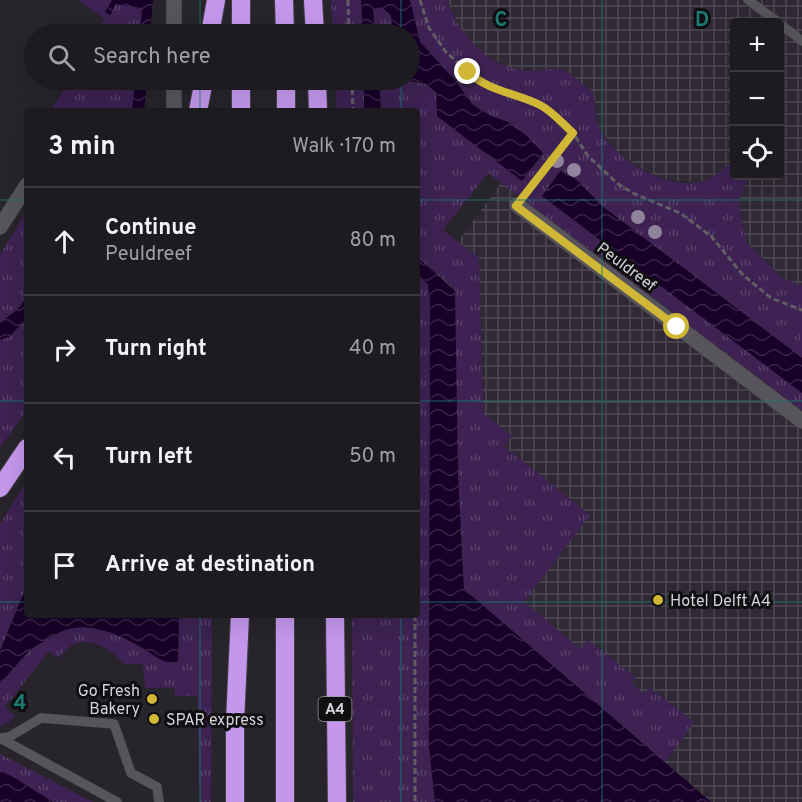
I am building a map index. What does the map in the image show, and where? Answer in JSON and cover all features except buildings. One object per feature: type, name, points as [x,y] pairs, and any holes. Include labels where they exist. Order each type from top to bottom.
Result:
[{"type":"highway","points":[[212,24],[216,0]]},
{"type":"highway","points":[[241,0],[241,24]]},
{"type":"highway","points":[[284,0],[285,24]]},
{"type":"highway","points":[[313,0],[314,24]]},
{"type":"highway","points":[[199,108],[202,90]]},
{"type":"highway","points":[[241,90],[241,108]]},
{"type":"highway","points":[[286,90],[286,108]]},
{"type":"highway","points":[[317,90],[318,108]]},
{"type":"highway","points":[[0,488],[24,452]]},
{"type":"highway","points":[[235,802],[240,618]]},
{"type":"highway","points":[[285,618],[285,802]]},
{"type":"highway","name":"A4","points":[[335,618],[338,802]]},
{"type":"street","points":[[174,0],[174,24]]},
{"type":"street","points":[[174,90],[174,108]]},
{"type":"street","points":[[0,227],[24,190]]},
{"type":"street","name":"Peuldreef","points":[[516,206],[802,421]]},
{"type":"lane","points":[[748,0],[772,18]]},
{"type":"lane","points":[[784,27],[802,41]]},
{"type":"lane","points":[[0,738],[9,736],[41,718],[114,724],[131,773],[157,788],[159,802]]},
{"type":"lane","points":[[0,738],[117,802]]},
{"type":"path","points":[[348,0],[349,24]]},
{"type":"path","points":[[420,0],[429,28],[446,52],[476,80],[542,106],[573,133],[588,156],[618,184],[635,194],[680,213],[711,236],[743,274],[771,298],[802,310]]},
{"type":"path","points":[[352,90],[353,108]]},
{"type":"path","points":[[516,206],[573,133]]},
{"type":"path","points":[[415,618],[415,802]]},
{"type":"shaded area","points":[[447,0],[802,0],[802,286],[781,277],[747,243],[738,204],[697,182],[672,181],[646,172],[617,152],[599,128],[593,92],[562,70],[514,69],[485,56],[462,32]]},
{"type":"shaded area","points":[[514,165],[802,376],[802,802],[525,802],[453,798],[430,280]]},
{"type":"green space","points":[[78,0],[147,0],[146,24],[102,24],[105,19]]},
{"type":"green space","points":[[331,0],[361,0],[362,24],[332,24]]},
{"type":"green space","points":[[410,0],[447,0],[468,38],[489,57],[515,69],[530,71],[559,69],[571,74],[593,92],[598,125],[607,141],[631,163],[646,172],[678,182],[693,183],[713,177],[730,164],[730,180],[747,180],[738,204],[747,243],[781,277],[802,286],[802,358],[602,206],[578,181],[561,170],[542,196],[802,393],[802,410],[488,173],[443,230],[479,258],[483,413],[512,436],[504,446],[590,515],[524,602],[581,649],[588,640],[635,677],[631,683],[644,694],[649,687],[694,722],[665,762],[464,589],[458,475],[453,287],[420,260],[420,108],[381,108],[380,90],[420,90],[420,83],[425,84],[436,92],[485,152],[522,181],[543,154],[508,122],[491,116],[473,105],[454,79],[420,42],[420,24],[416,24]]},
{"type":"green space","points":[[381,7],[391,15],[392,24],[374,24],[373,9]]},
{"type":"green space","points":[[64,90],[141,90],[138,108],[53,108]]},
{"type":"green space","points":[[336,90],[364,90],[364,108],[337,108]]},
{"type":"green space","points":[[24,215],[24,414],[0,448],[0,255]]},
{"type":"green space","points":[[420,278],[428,284],[430,299],[429,746],[435,802],[353,802],[352,618],[420,618]]},
{"type":"green space","points":[[24,486],[24,592],[0,651],[0,524]]},
{"type":"green space","points":[[179,618],[212,618],[211,802],[200,802],[197,696],[175,696],[174,688],[145,688],[143,664],[123,664],[109,650],[96,644],[77,643],[69,647],[58,658],[49,651],[5,707],[15,716],[8,723],[0,726],[0,682],[29,651],[65,630],[84,627],[104,630],[168,662],[178,661]]},
{"type":"green space","points":[[0,754],[93,802],[53,802],[0,771]]},
{"type":"water","points":[[112,0],[153,0],[151,24],[141,24],[142,8],[116,4],[110,15],[105,12]]},
{"type":"water","points":[[361,0],[410,0],[416,24],[392,24],[391,15],[381,7],[373,9],[374,24],[362,24]]},
{"type":"water","points":[[420,42],[454,79],[473,105],[491,116],[508,122],[527,136],[543,153],[522,181],[437,116],[436,92],[425,83],[420,82]]},
{"type":"water","points":[[134,90],[146,90],[144,108],[132,108]]},
{"type":"water","points":[[364,90],[380,90],[381,108],[364,108]]},
{"type":"water","points":[[561,170],[578,181],[602,206],[802,358],[802,393],[542,196]]},
{"type":"water","points":[[420,260],[455,291],[458,475],[464,589],[711,802],[435,802],[429,746],[430,299],[428,284],[420,278]]},
{"type":"water","points":[[24,301],[24,321],[9,337],[0,340],[0,323],[18,309]]},
{"type":"water","points":[[24,592],[24,618],[179,618],[178,661],[173,662],[163,661],[133,642],[114,634],[94,628],[74,628],[56,634],[29,651],[0,682],[0,651]]},
{"type":"water","points":[[0,771],[13,777],[53,802],[0,802]]},
{"type":"place","name":"Hotel Delft A4","points":[[658,600]]},
{"type":"place","name":"Go Fresh Bakery","points":[[152,699]]},
{"type":"place","name":"SPAR express","points":[[154,719]]},
{"type":"route","points":[[468,72],[476,80],[490,87],[542,106],[573,133],[516,206],[677,327]]}]
